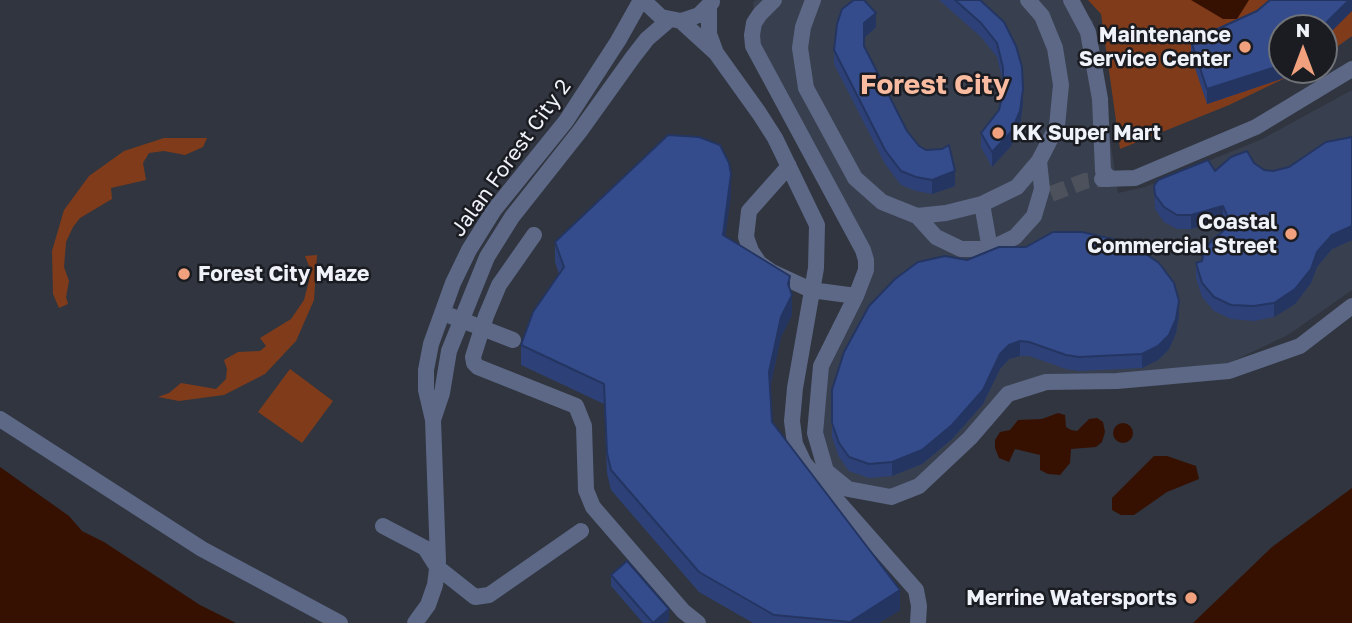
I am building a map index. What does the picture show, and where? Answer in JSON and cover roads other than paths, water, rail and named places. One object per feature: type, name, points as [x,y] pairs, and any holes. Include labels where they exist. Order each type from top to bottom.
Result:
[{"type":"street","name":"Jalan Forest City 2","points":[[433,420],[426,390],[426,370],[431,344],[464,261],[494,210],[566,121],[642,0],[653,12],[675,20],[693,18],[711,4]]},
{"type":"street","points":[[774,0],[754,23],[753,46],[863,250],[866,270],[821,366],[815,433],[826,471],[849,489],[891,497],[919,486],[970,438],[1007,394],[1046,382],[1117,381],[1229,371],[1300,346],[1352,306]]},
{"type":"street","points":[[813,0],[803,27],[800,48],[806,88],[855,178],[882,202],[917,216],[936,237],[961,249],[990,249],[1015,237],[1034,216],[1045,197],[1038,161]]},
{"type":"street","points":[[917,216],[946,213],[982,204],[1017,187],[1038,161],[1057,126],[1061,85],[1055,48],[1042,16],[1028,0]]},
{"type":"street","points":[[1071,0],[1088,32],[1100,99],[1103,171],[1106,179],[1135,178],[1256,127],[1352,69]]},
{"type":"street","points":[[711,4],[709,34],[716,53],[759,113],[789,166],[817,225],[816,268],[795,387],[792,421],[795,444],[804,463],[916,590],[918,623]]},
{"type":"street","name":"Jalan Forest City 2","points":[[433,420],[442,393],[449,351],[487,257],[512,217],[580,131],[633,57],[675,20]]},
{"type":"street","points":[[675,20],[716,53]]},
{"type":"street","points":[[789,166],[749,211],[746,237],[759,263],[811,290],[856,296]]},
{"type":"street","points":[[982,204],[990,249]]},
{"type":"street","points":[[534,235],[499,285],[473,357],[478,367],[576,406],[584,426],[586,490],[593,508],[683,611],[698,623]]},
{"type":"street","points":[[442,313],[513,340]]},
{"type":"street","points":[[0,419],[202,550],[340,623]]},
{"type":"street","points":[[415,623],[428,605],[438,567],[433,420]]},
{"type":"street","points":[[383,526],[425,548],[438,567],[475,597],[489,595],[581,531]]},
{"type":"tunnel","points":[[1051,194],[1085,181],[1102,179]]},
{"type":"place","name":"Maintenance Service Center","points":[[1245,47]]},
{"type":"place","name":"KK Super Mart","points":[[998,133]]},
{"type":"place","name":"Coastal Commercial Street","points":[[1291,234]]},
{"type":"place","name":"Forest City Maze","points":[[184,274]]},
{"type":"place","name":"Merrine Watersports","points":[[1191,598]]},
{"type":"district","name":"Forest City","points":[[935,85]]}]
